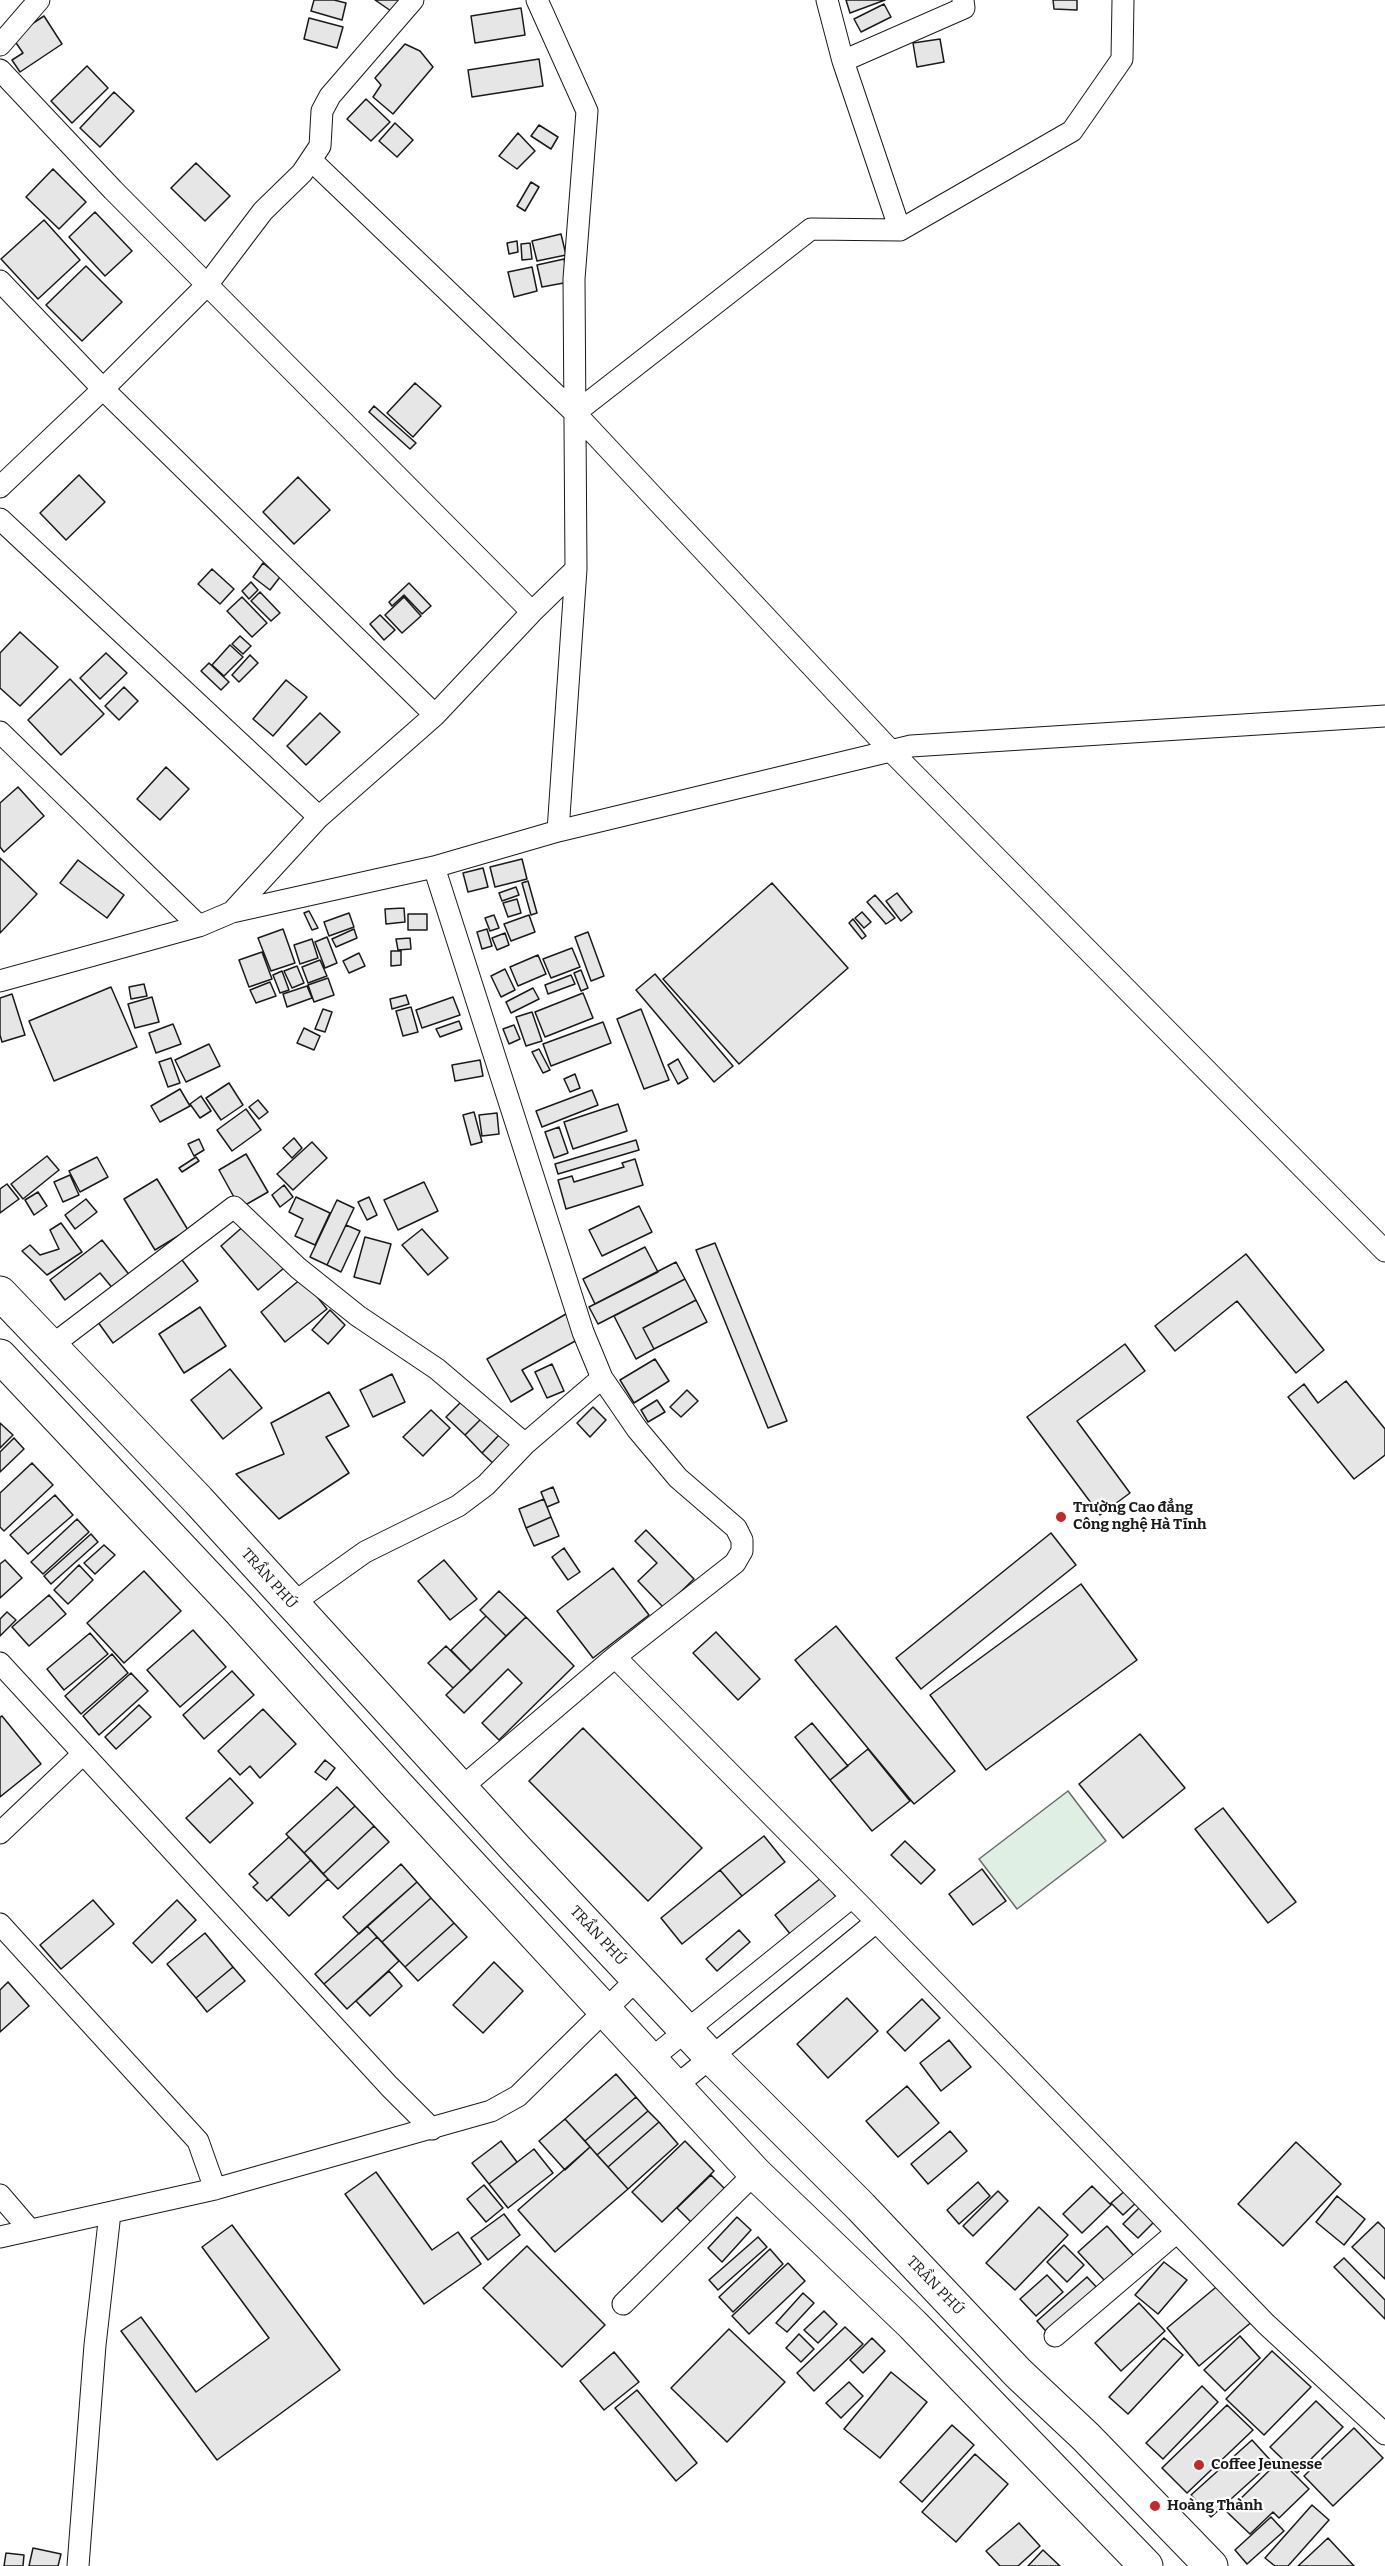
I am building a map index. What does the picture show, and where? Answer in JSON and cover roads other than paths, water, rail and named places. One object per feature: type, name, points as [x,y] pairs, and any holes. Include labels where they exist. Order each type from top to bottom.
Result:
[{"type":"main road","name":"TRẦN PHÚ","points":[[0,1293],[198,1500],[516,1850],[711,2057],[861,2207],[1018,2373],[1121,2473],[1211,2566]]},
{"type":"main road","points":[[0,1356],[239,1610],[755,2173],[913,2325],[1146,2566]]},
{"type":"street","points":[[0,45],[39,0]]},
{"type":"street","points":[[0,487],[207,285],[263,211],[312,160],[321,146],[322,111],[330,96],[413,0]]},
{"type":"street","points":[[537,0],[587,111],[574,279],[576,569],[558,831]]},
{"type":"street","points":[[827,0],[843,61],[900,230]]},
{"type":"street","points":[[843,61],[964,8],[963,0]]},
{"type":"street","points":[[574,414],[811,229],[900,230],[1072,131],[1122,59],[1123,0]]},
{"type":"street","points":[[0,70],[207,285],[532,612]]},
{"type":"street","points":[[312,160],[574,414],[891,751],[1385,1251]]},
{"type":"street","points":[[0,281],[103,389],[435,715]]},
{"type":"street","points":[[0,519],[319,817]]},
{"type":"street","points":[[232,912],[319,817],[435,715],[576,569]]},
{"type":"street","points":[[3,976],[199,926],[232,912],[434,867],[558,831],[911,746],[1385,716]]},
{"type":"street","points":[[0,732],[199,926]]},
{"type":"street","points":[[434,867],[583,1332],[602,1378],[637,1429],[678,1478],[736,1528],[742,1540],[742,1551],[735,1563],[615,1657],[461,1788]]},
{"type":"street","points":[[51,1346],[234,1207],[298,1268],[358,1316],[437,1368],[525,1444]]},
{"type":"street","points":[[292,1604],[364,1552],[458,1506],[486,1485],[525,1444],[602,1378]]},
{"type":"street","points":[[615,1657],[852,1897],[1266,2324],[1385,2434]]},
{"type":"street","points":[[0,1664],[389,2086],[432,2129]]},
{"type":"street","points":[[0,1833],[83,1754]]},
{"type":"street","points":[[651,2059],[852,1897]]},
{"type":"street","points":[[676,2085],[876,1922]]},
{"type":"street","points":[[0,1924],[198,2141],[216,2189]]},
{"type":"street","points":[[0,2237],[216,2189],[491,2111],[518,2096],[638,1978]]},
{"type":"street","points":[[623,2304],[755,2173]]},
{"type":"street","points":[[0,2195],[30,2230]]},
{"type":"street","points":[[78,2566],[95,2345],[110,2213]]},
{"type":"street","points":[[1055,2336],[1177,2232]]},
{"type":"place","name":"Trường Cao đẳng Công nghệ Hà Tĩnh","points":[[1061,1517]]},
{"type":"place","name":"Coffee Jeunesse","points":[[1199,2465]]},
{"type":"place","name":"Hoàng Thành","points":[[1155,2506]]}]
